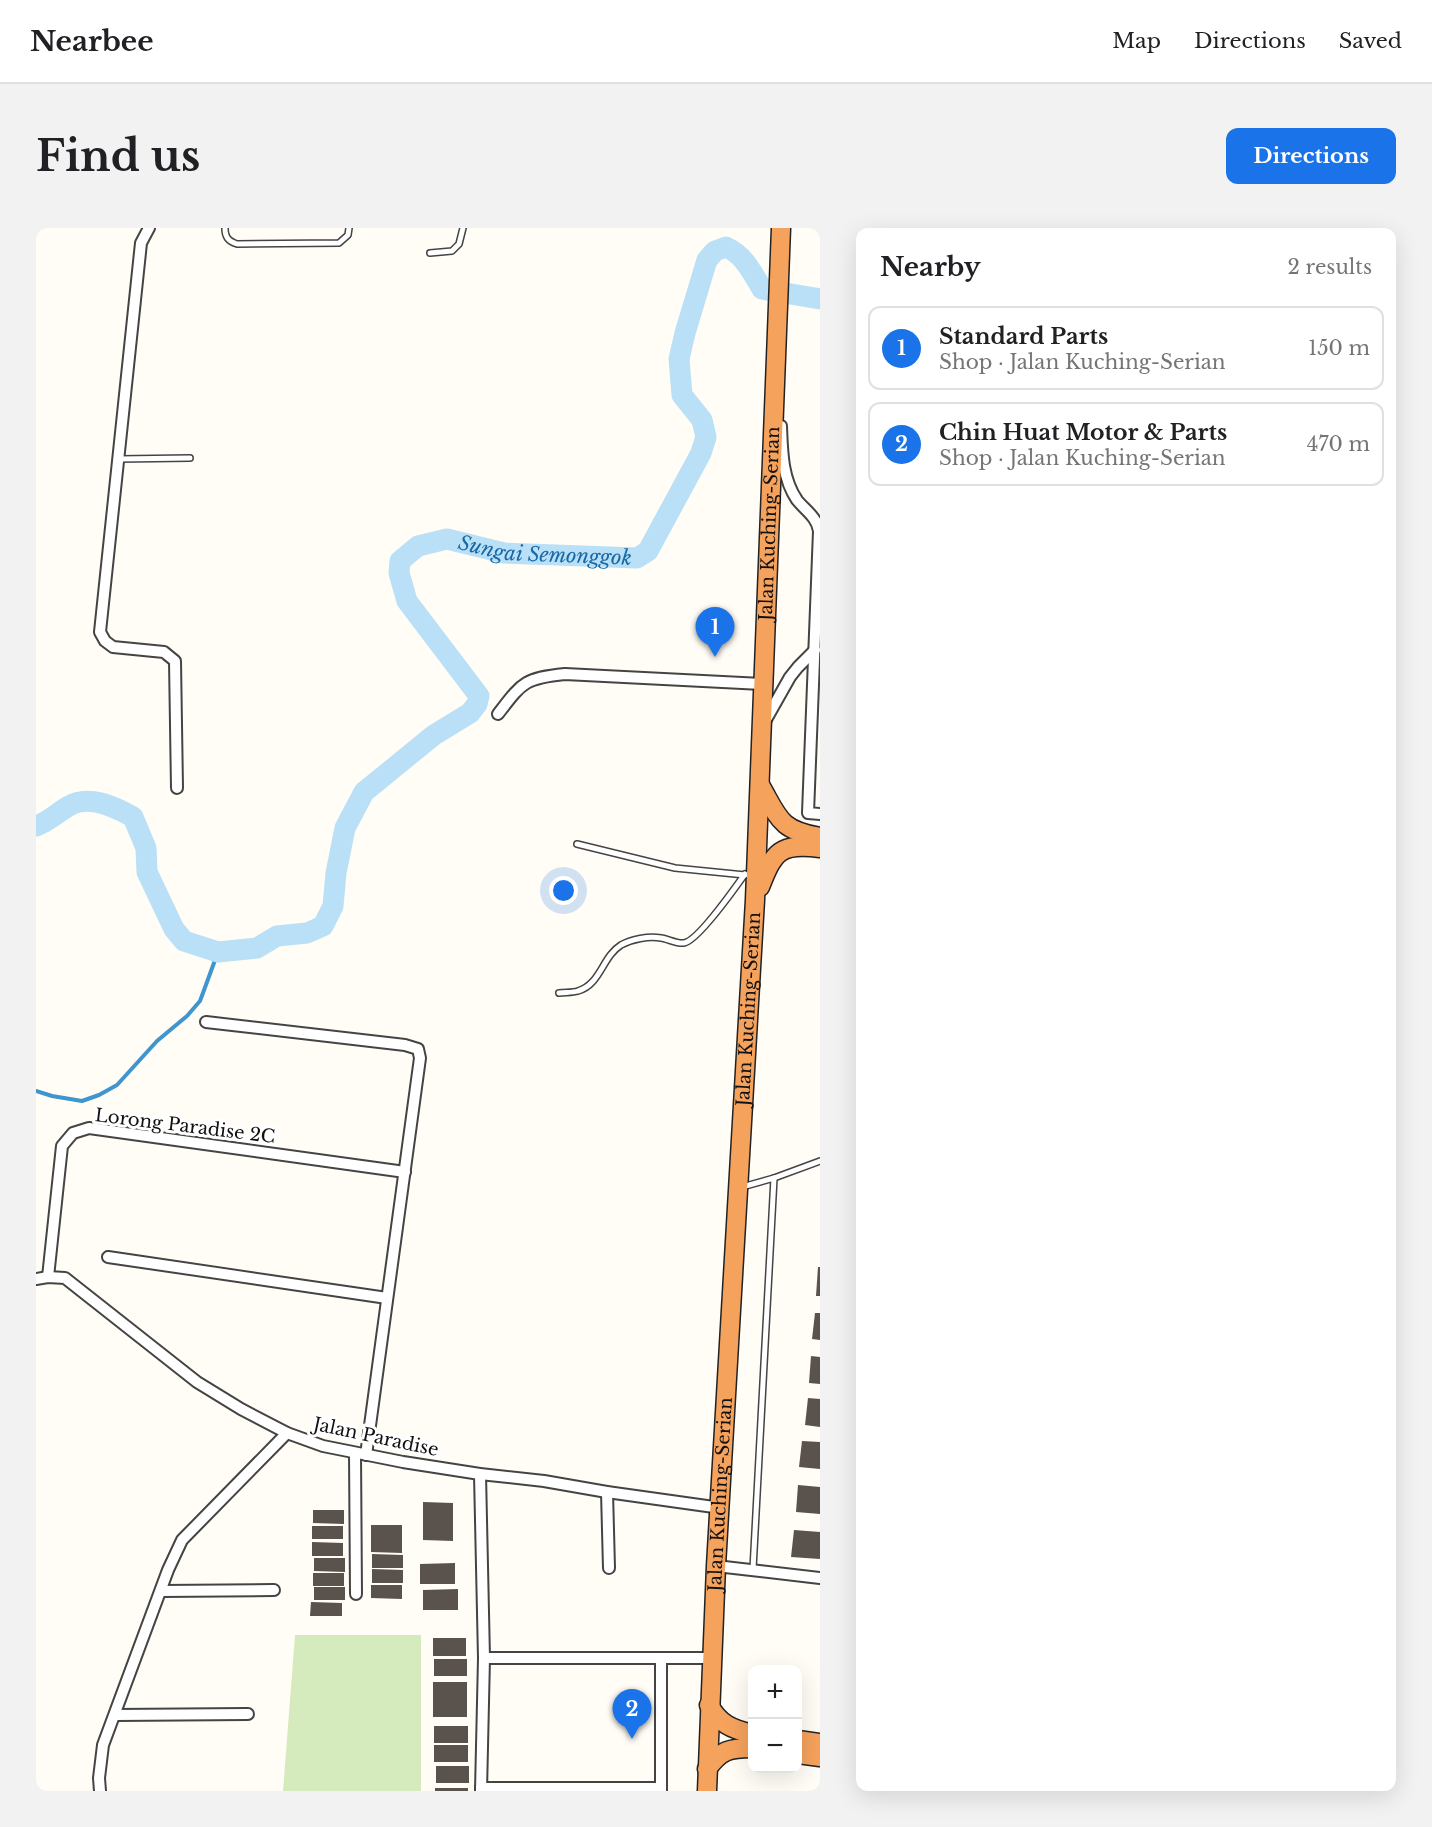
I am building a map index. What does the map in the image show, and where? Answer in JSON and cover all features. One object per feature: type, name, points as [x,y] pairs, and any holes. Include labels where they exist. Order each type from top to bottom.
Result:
[{"type":"highway","name":"Jalan Kuching-Serian","points":[[707,1791],[716,1566],[754,900],[750,875],[759,783],[781,228]]},
{"type":"highway","points":[[759,783],[786,827],[816,840]]},
{"type":"highway","points":[[754,900],[770,862],[779,851],[816,840]]},
{"type":"highway","points":[[709,1705],[715,1717],[726,1725],[748,1732]]},
{"type":"highway","points":[[802,1741],[820,1743]]},
{"type":"highway","points":[[707,1769],[716,1757],[725,1751],[748,1748]]},
{"type":"highway","points":[[802,1755],[820,1757]]},
{"type":"street","points":[[149,228],[141,243],[100,632],[113,647],[164,652],[175,661],[177,788]]},
{"type":"street","points":[[775,342],[782,452],[786,477],[797,499],[819,525],[808,813],[816,840]]},
{"type":"street","points":[[760,729],[790,677],[815,650]]},
{"type":"street","points":[[498,714],[519,686],[539,676],[564,674],[762,684]]},
{"type":"street","points":[[808,813],[820,814]]},
{"type":"street","points":[[206,1022],[405,1045],[418,1049],[420,1058],[366,1455]]},
{"type":"street","name":"Lorong Paradise 2C","points":[[48,1277],[62,1146],[73,1133],[89,1128],[405,1172]]},
{"type":"street","points":[[108,1257],[387,1298]]},
{"type":"street","name":"Jalan Paradise","points":[[36,1279],[65,1278],[197,1382],[287,1433],[323,1446],[480,1474],[544,1481],[721,1508]]},
{"type":"street","points":[[100,1791],[99,1778],[103,1745],[160,1591],[182,1540],[287,1433]]},
{"type":"street","points":[[355,1453],[356,1594]]},
{"type":"street","points":[[480,1474],[484,1658],[481,1790],[661,1790],[661,1659]]},
{"type":"street","points":[[607,1492],[609,1568]]},
{"type":"street","points":[[716,1566],[820,1578]]},
{"type":"street","points":[[160,1591],[274,1590]]},
{"type":"street","points":[[484,1658],[712,1658]]},
{"type":"street","points":[[115,1715],[248,1714]]},
{"type":"lane","points":[[225,228],[225,236],[229,242],[237,244],[339,243],[348,235],[349,228]]},
{"type":"lane","points":[[430,254],[452,251],[459,244],[463,228]]},
{"type":"lane","points":[[117,459],[190,458]]},
{"type":"lane","points":[[577,844],[675,868],[750,875]]},
{"type":"lane","points":[[559,993],[578,991],[592,984],[615,949],[624,944],[647,937],[682,943],[690,941],[750,875]]},
{"type":"lane","points":[[738,1188],[820,1161]]},
{"type":"lane","points":[[753,1569],[774,1178]]},
{"type":"green space","points":[[295,1635],[421,1635],[421,1791],[283,1791]]},
{"type":"building","points":[[818,1267],[820,1267],[820,1296],[816,1296]]},
{"type":"building","points":[[815,1313],[820,1313],[820,1340],[812,1339]]},
{"type":"building","points":[[811,1356],[820,1357],[820,1384],[809,1383]]},
{"type":"building","points":[[808,1398],[820,1399],[820,1427],[805,1425]]},
{"type":"building","points":[[802,1441],[820,1442],[820,1469],[799,1467]]},
{"type":"building","points":[[798,1485],[820,1487],[820,1514],[796,1512]]},
{"type":"building","points":[[423,1502],[453,1503],[453,1541],[423,1540]]},
{"type":"building","points":[[313,1510],[344,1510],[344,1524],[313,1523]]},
{"type":"building","points":[[371,1525],[402,1525],[402,1553],[371,1552]]},
{"type":"building","points":[[312,1526],[343,1526],[343,1539],[312,1539]]},
{"type":"building","points":[[794,1530],[820,1532],[820,1559],[791,1557]]},
{"type":"building","points":[[312,1542],[343,1543],[343,1556],[312,1556]]},
{"type":"building","points":[[372,1554],[403,1555],[403,1568],[372,1568]]},
{"type":"building","points":[[314,1558],[345,1558],[345,1572],[314,1571]]},
{"type":"building","points":[[455,1563],[455,1584],[420,1584],[420,1564]]},
{"type":"building","points":[[372,1569],[403,1570],[403,1583],[372,1583]]},
{"type":"building","points":[[313,1573],[344,1573],[344,1586],[313,1586]]},
{"type":"building","points":[[371,1585],[402,1585],[402,1599],[371,1598]]},
{"type":"building","points":[[314,1587],[345,1587],[345,1600],[314,1600]]},
{"type":"building","points":[[458,1589],[458,1610],[423,1610],[423,1590]]},
{"type":"building","points":[[311,1602],[342,1603],[342,1616],[310,1616]]},
{"type":"building","points":[[433,1638],[466,1638],[466,1656],[433,1656]]},
{"type":"building","points":[[434,1659],[467,1659],[467,1676],[434,1676]]},
{"type":"building","points":[[433,1682],[467,1682],[467,1717],[433,1717]]},
{"type":"building","points":[[434,1726],[468,1726],[468,1743],[434,1743]]},
{"type":"building","points":[[434,1745],[468,1745],[468,1762],[434,1762]]},
{"type":"building","points":[[436,1766],[469,1766],[469,1783],[436,1783]]},
{"type":"building","points":[[435,1788],[468,1788],[468,1791],[435,1791]]},
{"type":"waterway","name":"Sungai Semonggok","points":[[36,826],[69,806],[85,801],[102,803],[133,817],[146,848],[147,872],[174,929],[184,941],[218,952],[257,948],[277,936],[307,933],[323,926],[333,906],[336,873],[345,828],[364,792],[434,735],[470,713],[477,704],[479,696],[407,601],[399,573],[400,561],[418,546],[447,539],[504,553],[637,558],[648,551],[701,453],[706,437],[702,420],[682,395],[679,359],[707,260],[715,251],[726,247],[743,259],[762,289],[820,299]]},
{"type":"waterway","points":[[36,1091],[82,1101],[117,1085],[157,1041],[187,1016],[200,1001],[218,952]]},
{"type":"place","name":"Standard Parts","points":[[715,657]]},
{"type":"place","name":"Chin Huat Motor & Parts","points":[[632,1739]]}]
